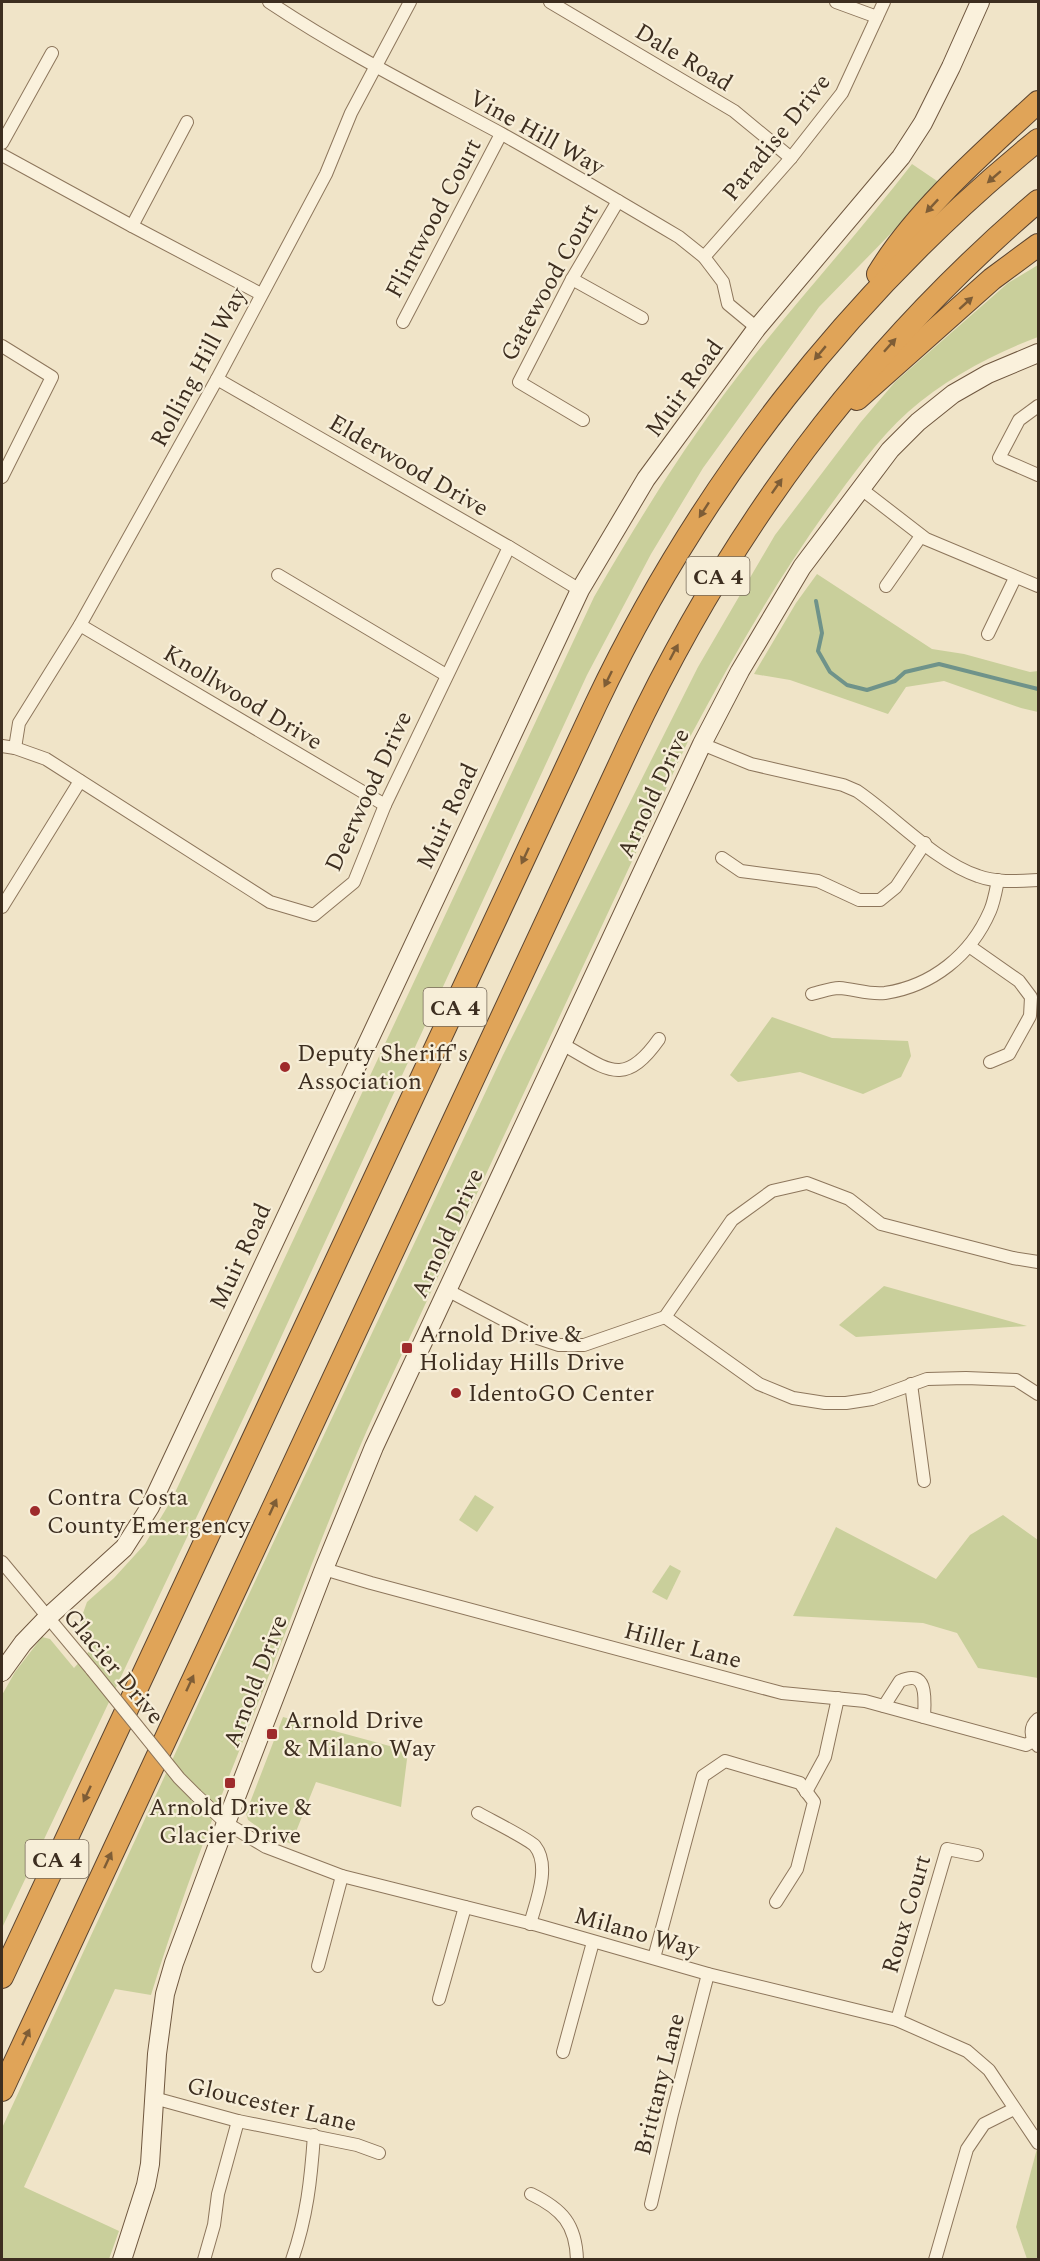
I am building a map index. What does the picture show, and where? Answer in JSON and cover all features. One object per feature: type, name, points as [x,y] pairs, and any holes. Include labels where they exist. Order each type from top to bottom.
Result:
[{"type":"highway","points":[[859,309],[879,272],[910,229],[988,149],[1038,102]]},
{"type":"highway","name":"CA 4","points":[[2,1977],[623,648],[670,564],[727,476],[790,390],[859,309],[945,221],[1038,140]]},
{"type":"highway","name":"CA 4","points":[[2,2090],[652,694],[689,625],[734,550],[784,476],[825,422],[934,298],[987,246],[1038,201]]},
{"type":"highway","points":[[825,422],[866,392],[992,279],[1038,244]]},
{"type":"street","name":"Vine Hill Way","points":[[269,2],[315,33],[376,68],[501,134],[679,237],[704,257],[723,282],[728,304],[757,328]]},
{"type":"street","name":"Rolling Hill Way","points":[[15,748],[19,723],[80,625],[217,378],[326,174],[351,113],[410,2]]},
{"type":"street","name":"Dale Road","points":[[550,2],[734,111],[791,158]]},
{"type":"street","points":[[836,2],[877,17]]},
{"type":"street","name":"Paradise Drive","points":[[704,257],[791,158],[842,93],[884,2]]},
{"type":"street","name":"Muir Road","points":[[2,1672],[23,1643],[47,1618],[124,1548],[150,1507],[580,590],[646,479],[757,328],[901,157],[923,123],[980,2]]},
{"type":"street","points":[[2,143],[52,53]]},
{"type":"street","points":[[132,226],[187,122]]},
{"type":"street","name":"Flintwood Court","points":[[403,322],[501,134]]},
{"type":"street","points":[[2,154],[261,294]]},
{"type":"street","name":"Gatewood Court","points":[[583,420],[519,382],[572,279],[618,201]]},
{"type":"street","points":[[572,279],[642,318]]},
{"type":"street","points":[[2,346],[52,376],[2,477]]},
{"type":"street","name":"Arnold Drive","points":[[122,2259],[146,2185],[150,2164],[159,2025],[165,1994],[178,1952],[226,1823],[324,1569],[374,1447],[702,744],[776,609],[802,567],[890,450],[918,422],[953,394],[988,374],[1038,353]]},
{"type":"street","name":"Elderwood Drive","points":[[217,378],[580,590]]},
{"type":"street","points":[[1038,406],[1019,420],[999,458],[1038,475]]},
{"type":"street","points":[[861,488],[921,536],[1038,586]]},
{"type":"street","points":[[886,586],[921,536]]},
{"type":"street","name":"Deerwood Drive","points":[[2,746],[46,759],[270,902],[314,915],[354,882],[385,805],[509,547]]},
{"type":"street","points":[[278,575],[446,675]]},
{"type":"street","points":[[988,634],[1015,578]]},
{"type":"street","name":"Knollwood Drive","points":[[80,625],[385,805]]},
{"type":"street","points":[[702,744],[751,764],[843,785],[857,791],[958,868],[981,877],[998,880],[1038,880]]},
{"type":"street","points":[[2,908],[80,781]]},
{"type":"street","points":[[722,858],[741,871],[818,881],[859,900],[880,900],[896,887],[925,843]]},
{"type":"street","points":[[812,994],[838,988],[863,993],[884,993],[915,986],[939,974],[969,946],[990,911],[998,880]]},
{"type":"street","points":[[969,946],[1019,981],[1030,997],[1030,1016],[1009,1054],[990,1062]]},
{"type":"street","points":[[562,1044],[607,1069],[616,1071],[626,1070],[636,1065],[646,1057],[659,1039]]},
{"type":"street","points":[[447,1290],[538,1338],[559,1345],[584,1345],[664,1317],[732,1220],[772,1191],[807,1183],[849,1199],[881,1224],[1013,1258],[1038,1262]]},
{"type":"street","points":[[664,1317],[759,1384],[793,1398],[825,1403],[846,1403],[872,1399],[927,1379],[1016,1380],[1038,1394]]},
{"type":"street","points":[[910,1384],[924,1481]]},
{"type":"street","name":"Glacier Drive","points":[[2,1562],[179,1778],[196,1795]]},
{"type":"street","name":"Hiller Lane","points":[[324,1569],[782,1693],[865,1701],[1026,1745],[1036,1744],[1032,1728],[1038,1719]]},
{"type":"street","points":[[884,1706],[900,1681],[912,1678],[924,1686],[926,1694],[924,1717]]},
{"type":"street","points":[[806,1792],[825,1757],[838,1698]]},
{"type":"street","points":[[654,1958],[703,1776],[725,1761],[800,1784],[814,1802],[797,1869],[776,1902]]},
{"type":"street","name":"Milano Way","points":[[196,1795],[226,1823],[266,1847],[286,1857],[342,1876],[530,1924],[708,1974],[897,2020],[967,2051],[989,2070],[1038,2143]]},
{"type":"street","points":[[478,1813],[534,1846],[542,1871],[530,1924]]},
{"type":"street","name":"Roux Court","points":[[897,2020],[947,1849],[977,1855]]},
{"type":"street","points":[[318,1966],[342,1876]]},
{"type":"street","points":[[439,1999],[465,1907]]},
{"type":"street","points":[[563,2052],[593,1941]]},
{"type":"street","name":"Brittany Lane","points":[[651,2204],[708,1974]]},
{"type":"street","name":"Gloucester Lane","points":[[154,2098],[238,2121],[357,2145],[379,2153]]},
{"type":"street","points":[[935,2259],[967,2149],[984,2124],[1014,2109]]},
{"type":"street","points":[[204,2259],[214,2225],[218,2194],[238,2121]]},
{"type":"street","points":[[292,2259],[303,2230],[310,2193],[314,2135]]},
{"type":"street","points":[[531,2194],[561,2212],[570,2226],[577,2259]]},
{"type":"green space","points":[[912,164],[940,183],[819,307],[703,468],[651,554],[587,675],[252,1400],[2,1928],[2,1695],[15,1672],[42,1637],[50,1639],[74,1668],[92,1648],[81,1632],[82,1616],[87,1602],[114,1578],[145,1544],[172,1499],[594,597],[669,474],[730,386]]},
{"type":"green space","points":[[1038,265],[1038,337],[1004,351],[954,378],[922,400],[886,434],[827,510],[772,593],[738,650],[690,737],[382,1397],[335,1505],[219,1802],[190,1878],[151,1995],[115,1989],[24,2187],[119,2231],[109,2259],[2,2260],[2,2128],[242,1609],[503,1055],[698,667],[775,535],[860,423],[895,382],[1008,283]]},
{"type":"green space","points":[[817,574],[932,649],[964,654],[1030,672],[1038,671],[1038,712],[944,681],[906,687],[888,714],[790,680],[754,674],[796,603]]},
{"type":"green space","points":[[772,1017],[832,1038],[908,1041],[911,1056],[901,1077],[863,1094],[800,1072],[738,1082],[730,1075]]},
{"type":"green space","points":[[884,1286],[1027,1326],[856,1337],[839,1325]]},
{"type":"green space","points":[[475,1495],[494,1507],[477,1532],[459,1520]]},
{"type":"green space","points":[[1003,1515],[1038,1540],[1038,1678],[978,1668],[957,1633],[923,1623],[793,1616],[836,1527],[936,1579],[970,1535]]},
{"type":"green space","points":[[670,1565],[681,1571],[667,1600],[652,1592]]},
{"type":"green space","points":[[283,1717],[408,1751],[401,1807],[316,1782],[291,1844],[262,1830],[248,1820],[246,1813]]},
{"type":"green space","points":[[1038,2145],[1038,2259],[1027,2259],[1016,2227]]},
{"type":"waterway","points":[[816,601],[822,633],[818,651],[830,672],[847,685],[867,690],[895,681],[905,672],[939,664],[1038,689]]},
{"type":"place","name":"Deputy Sheriff's Association","points":[[285,1067]]},
{"type":"place","name":"Arnold Drive & Holiday Hills Drive","points":[[407,1348]]},
{"type":"place","name":"IdentoGO Center","points":[[456,1393]]},
{"type":"place","name":"Contra Costa County Emergency","points":[[35,1511]]},
{"type":"place","name":"Arnold Drive & Milano Way","points":[[272,1734]]},
{"type":"place","name":"Arnold Drive & Glacier Drive","points":[[230,1783]]}]
